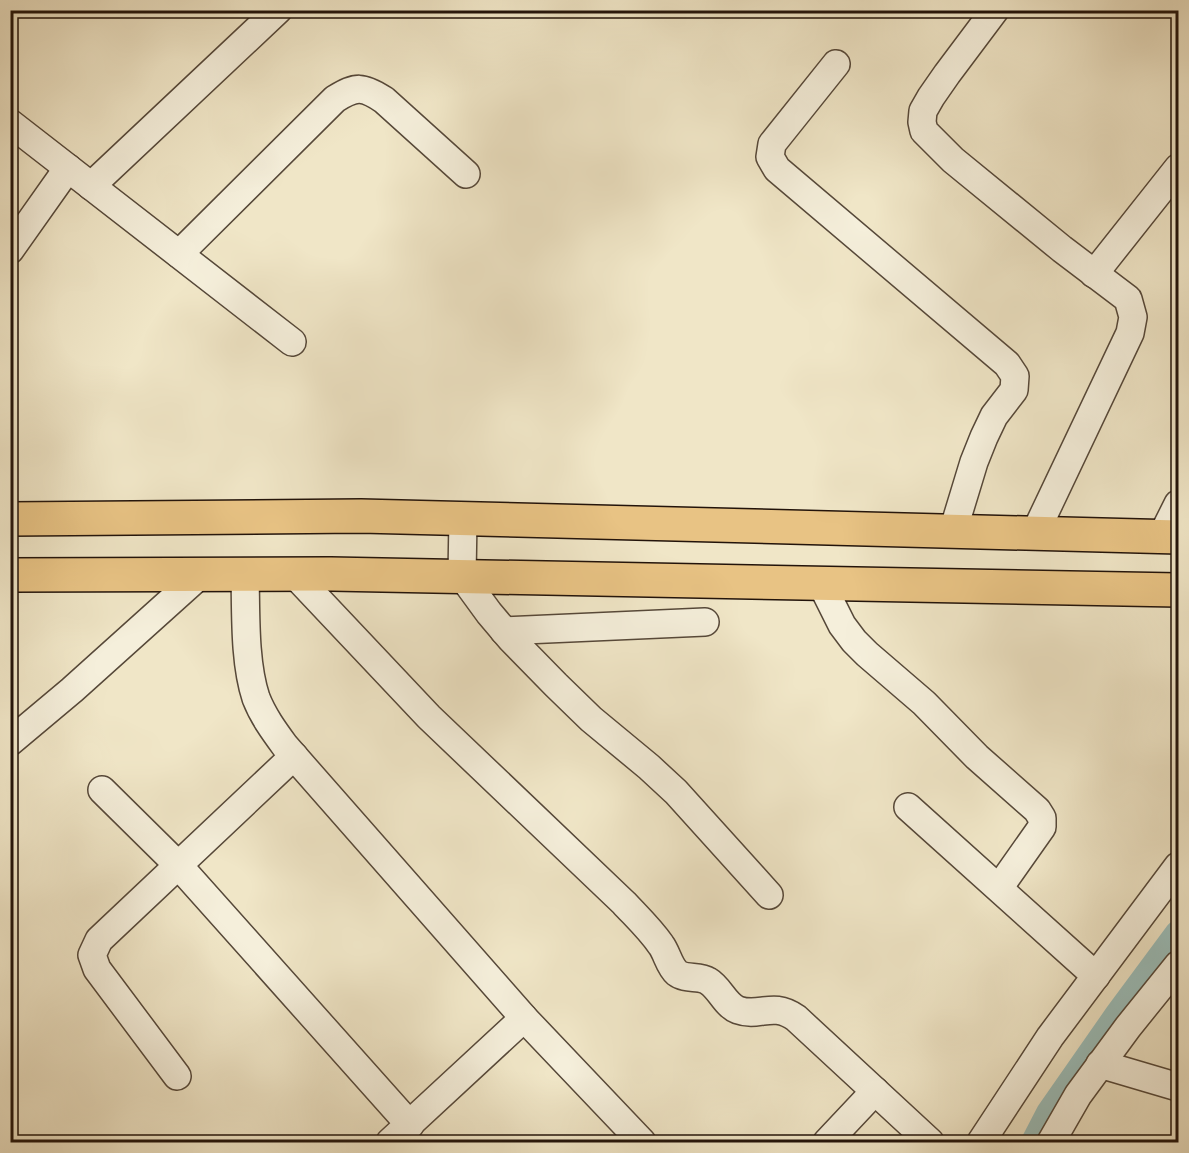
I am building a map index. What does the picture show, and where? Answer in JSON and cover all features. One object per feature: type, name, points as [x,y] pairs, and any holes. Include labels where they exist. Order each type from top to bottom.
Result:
[{"type":"highway","points":[[10,519],[361,516],[1170,537]]},
{"type":"highway","points":[[10,575],[294,573],[1179,590]]},
{"type":"street","points":[[91,186],[278,10]]},
{"type":"street","points":[[995,10],[931,97],[923,111],[924,131],[953,160],[1062,249],[1128,299],[1133,317],[1130,333],[1035,533]]},
{"type":"street","points":[[836,64],[772,144],[770,158],[777,169],[1007,364],[1015,376],[1014,390],[994,417],[984,436],[953,531]]},
{"type":"street","points":[[179,254],[335,99],[347,91],[361,88],[375,93],[466,174]]},
{"type":"street","points":[[10,123],[292,342]]},
{"type":"street","points":[[10,250],[68,168]]},
{"type":"street","points":[[1094,274],[1179,168]]},
{"type":"street","points":[[1170,537],[1179,504]]},
{"type":"street","points":[[464,518],[462,576],[504,631],[556,686],[676,792],[769,895]]},
{"type":"street","points":[[294,573],[429,717],[624,903],[654,935],[678,973],[707,980],[731,1006],[738,1010],[787,1011],[930,1143]]},
{"type":"street","points":[[10,742],[72,690],[201,574]]},
{"type":"street","points":[[245,574],[249,668],[256,699],[268,723],[285,746],[524,1018],[642,1143]]},
{"type":"street","points":[[821,583],[842,625],[854,641],[924,703],[977,757],[1037,810],[1042,818],[1042,827],[1036,837],[999,888]]},
{"type":"street","points":[[504,631],[705,622]]},
{"type":"street","points":[[177,1076],[97,969],[92,955],[99,940],[294,756]]},
{"type":"street","points":[[102,790],[179,866],[411,1125]]},
{"type":"street","points":[[908,807],[1096,976]]},
{"type":"street","points":[[981,1143],[1050,1037],[1179,866]]},
{"type":"street","points":[[1051,1143],[1078,1095],[1100,1064],[1179,965]]},
{"type":"street","points":[[390,1143],[524,1018]]},
{"type":"street","points":[[1100,1064],[1179,1087]]},
{"type":"street","points":[[827,1143],[876,1091]]},
{"type":"waterway","points":[[1034,1142],[1049,1113],[1178,933]]}]
